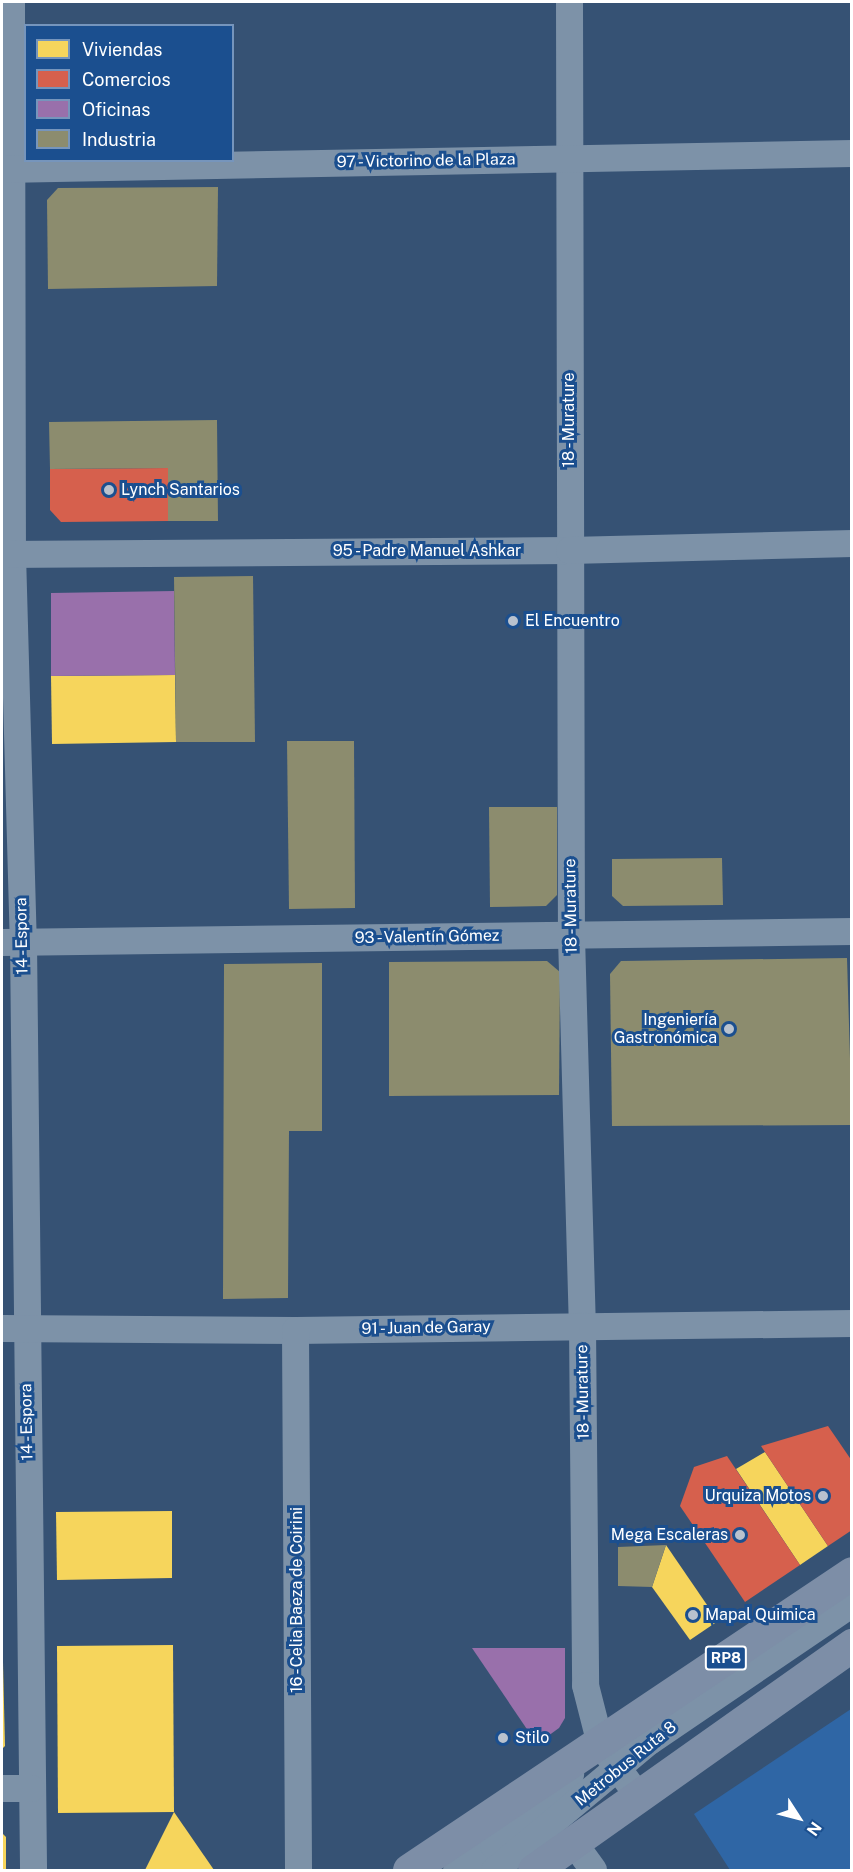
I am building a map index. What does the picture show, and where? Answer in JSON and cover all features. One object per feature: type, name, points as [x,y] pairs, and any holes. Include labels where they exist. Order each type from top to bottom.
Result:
[{"type":"main road","name":"RP8","points":[[409,1870],[610,1756],[852,1572]]},
{"type":"main road","points":[[534,1870],[852,1645]]},
{"type":"street","name":"14 - Espora","points":[[11,2],[6,169],[14,1327],[33,1870]]},
{"type":"street","name":"18 - Murature","points":[[569,2],[571,936],[582,1325],[585,1685],[610,1756],[638,1796]]},
{"type":"street","name":"97 - Victorino de la Plaza","points":[[6,169],[852,153]]},
{"type":"street","name":"95 - Padre Manuel Ashkar","points":[[7,554],[569,550],[852,543]]},
{"type":"street","name":"93 - Valentín Gómez","points":[[12,942],[852,931]]},
{"type":"street","name":"91 - Juan de Garay","points":[[14,1327],[295,1330],[852,1323]]},
{"type":"street","name":"16 - Celia Baeza de Coirini","points":[[295,1330],[298,1870]]},
{"type":"street","name":"Metrobus Ruta 8","points":[[456,1870],[528,1814],[610,1756],[649,1741],[852,1603]]},
{"type":"street","name":"Metrobus Ruta 8","points":[[494,1870],[610,1756]]},
{"type":"street","points":[[2,1788],[31,1788]]},
{"type":"street","points":[[573,1842],[593,1870]]},
{"type":"shaded area","points":[[851,1709],[851,1870],[730,1870],[694,1814]]},
{"type":"building: Viviendas","points":[[175,675],[176,742],[52,744],[51,676]]},
{"type":"building: Viviendas","points":[[765,1452],[828,1546],[800,1565],[736,1469]]},
{"type":"building: Viviendas","points":[[172,1511],[172,1578],[57,1580],[56,1512]]},
{"type":"building: Viviendas","points":[[666,1545],[718,1621],[690,1640],[652,1587]]},
{"type":"building: Viviendas","points":[[2,1621],[5,1746],[2,1749]]},
{"type":"building: Viviendas","points":[[173,1645],[174,1812],[58,1813],[57,1646]]},
{"type":"building: Viviendas","points":[[174,1812],[214,1870],[145,1870]]},
{"type":"building: Viviendas","points":[[2,1833],[6,1837],[6,1870],[2,1870]]},
{"type":"building: Comercios","name":"Lynch Santarios","points":[[168,468],[168,521],[61,522],[50,510],[50,469]]},
{"type":"building: Comercios","name":"Urquiza Motos","points":[[828,1426],[852,1461],[852,1530],[828,1546],[761,1446]]},
{"type":"building: Comercios","name":"Mega Escaleras","points":[[727,1456],[800,1565],[745,1602],[680,1506],[694,1467]]},
{"type":"building: Oficinas","points":[[174,591],[175,675],[51,676],[51,593]]},
{"type":"building: Oficinas","points":[[472,1648],[565,1648],[565,1718],[559,1728],[537,1744]]},
{"type":"building: Industria","points":[[218,187],[217,286],[48,289],[47,200],[58,188]]},
{"type":"building: Industria","points":[[217,420],[218,521],[168,521],[168,468],[50,469],[49,422]]},
{"type":"building: Industria","points":[[253,576],[255,742],[176,742],[174,577]]},
{"type":"building: Industria","points":[[287,741],[354,741],[355,908],[289,909]]},
{"type":"building: Industria","points":[[489,807],[557,807],[557,895],[546,906],[490,907]]},
{"type":"building: Industria","points":[[722,858],[723,905],[623,906],[612,896],[612,859]]},
{"type":"building: Industria","name":"Ingeniería Gastronómica","points":[[847,958],[852,1125],[612,1126],[610,974],[621,961]]},
{"type":"building: Industria","points":[[547,961],[560,972],[559,1095],[389,1096],[389,962]]},
{"type":"building: Industria","points":[[322,963],[322,1131],[289,1131],[288,1298],[223,1299],[224,964]]},
{"type":"building: Industria","points":[[666,1545],[652,1587],[618,1586],[618,1547]]},
{"type":"place","name":"Lynch Santarios","points":[[109,490]]},
{"type":"place","name":"El Encuentro","points":[[513,621]]},
{"type":"place","name":"Ingeniería Gastronómica","points":[[729,1029]]},
{"type":"place","name":"Urquiza Motos","points":[[823,1496]]},
{"type":"place","name":"Mega Escaleras","points":[[740,1535]]},
{"type":"place","name":"Mapal Quimica","points":[[693,1615]]},
{"type":"place","name":"Stilo","points":[[503,1738]]}]
